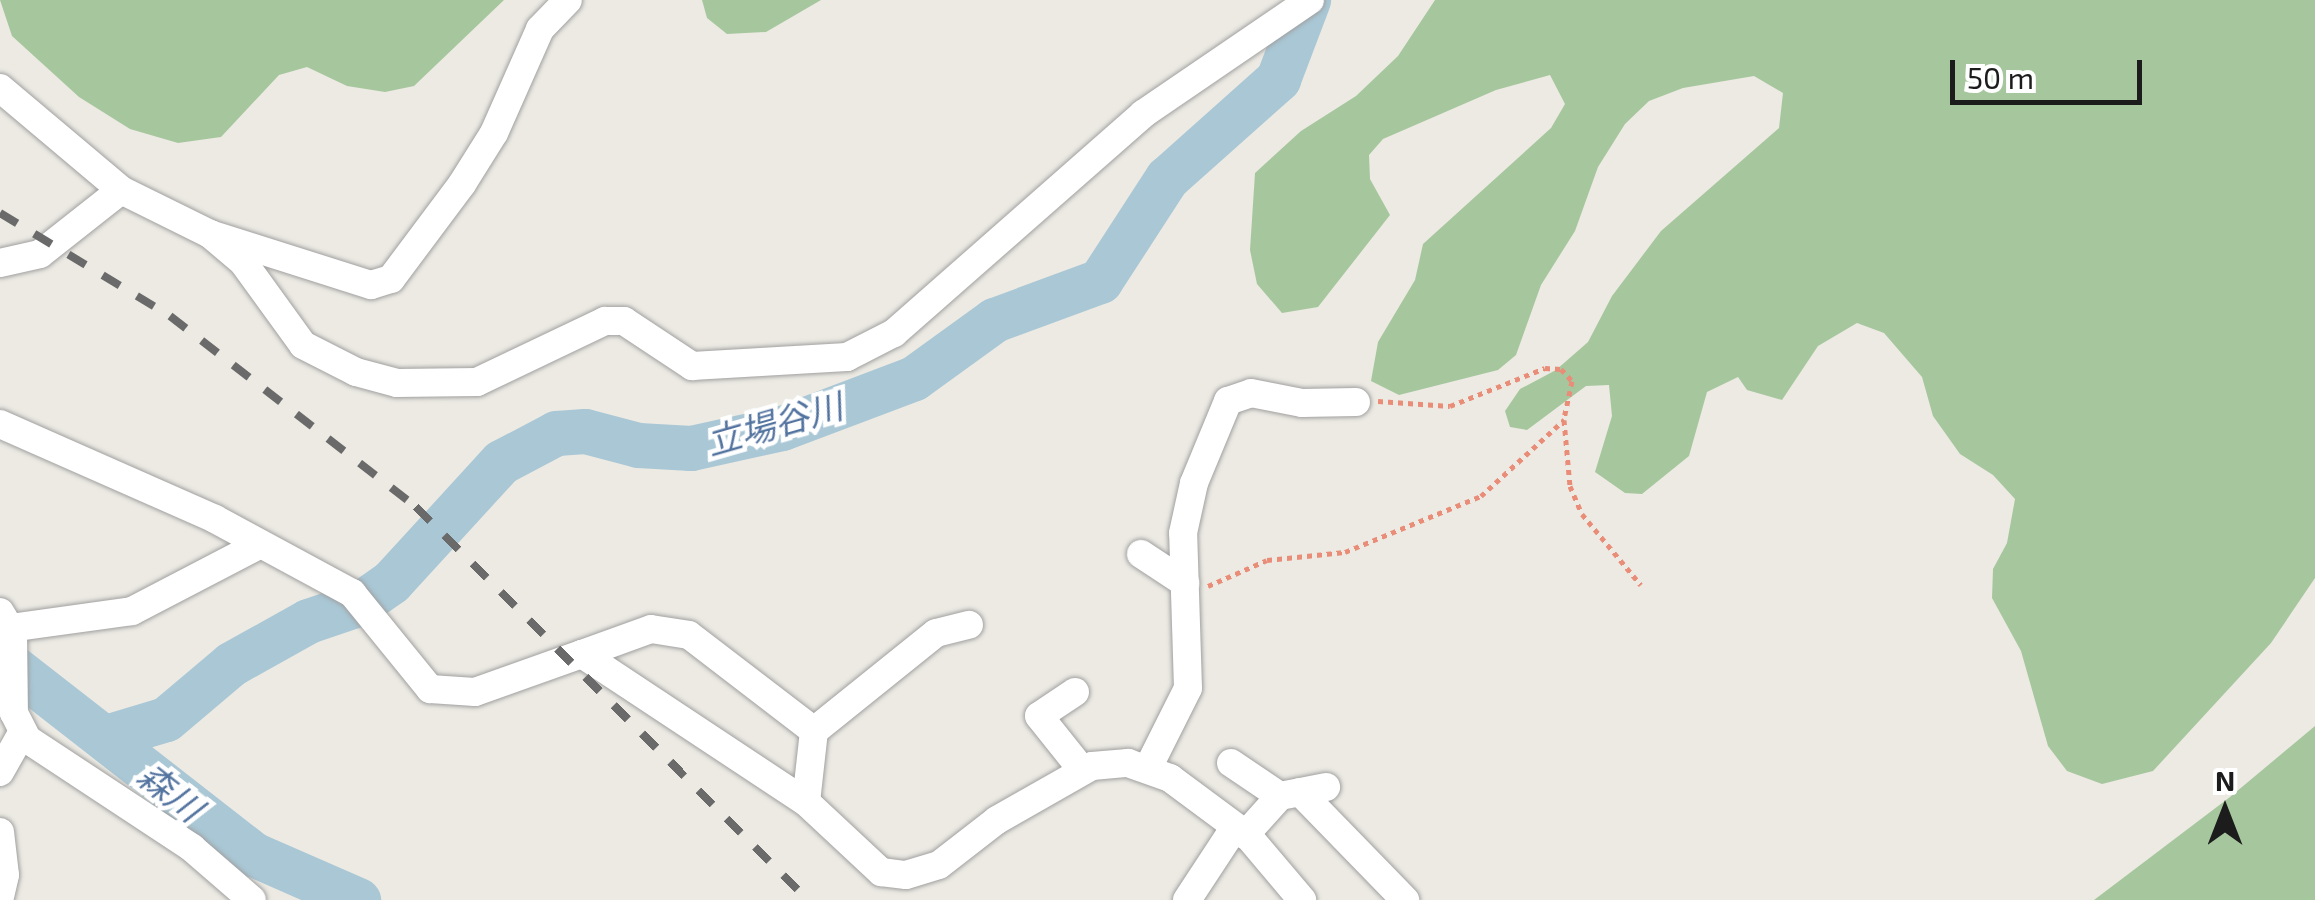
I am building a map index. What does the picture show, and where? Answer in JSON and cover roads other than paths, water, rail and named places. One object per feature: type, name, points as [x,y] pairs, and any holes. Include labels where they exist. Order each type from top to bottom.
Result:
[{"type":"street","points":[[0,88],[121,190],[210,234],[348,283],[391,279],[462,184],[494,133],[540,29],[568,0]]},
{"type":"street","points":[[210,234],[242,262],[303,344],[356,372],[398,383],[477,382],[605,321],[624,321],[692,366],[847,358],[894,333],[1142,114],[1310,0]]},
{"type":"street","points":[[0,263],[40,254],[121,190]]},
{"type":"street","points":[[1148,768],[1188,688],[1186,508],[1228,400],[1251,393],[1302,403],[1356,402]]},
{"type":"street","points":[[0,424],[259,544],[352,593],[430,688],[474,692],[670,628],[689,635],[814,731]]},
{"type":"street","points":[[252,900],[192,848],[22,733],[14,712],[5,620],[106,620],[259,544]]},
{"type":"street","points":[[1141,554],[1185,584]]},
{"type":"street","points":[[806,802],[814,731],[936,634],[970,625]]},
{"type":"street","points":[[582,654],[806,802],[881,872],[906,875],[939,865],[996,820],[1106,762],[1148,768],[1240,831],[1302,900]]},
{"type":"street","points":[[1075,692],[1039,716],[1083,771]]},
{"type":"street","points":[[0,772],[22,733]]},
{"type":"street","points":[[1231,764],[1302,792],[1405,900]]},
{"type":"street","points":[[1187,900],[1240,831],[1302,792]]},
{"type":"street","points":[[0,832],[6,875],[0,896]]},
{"type":"waterway","name":"立場谷川","points":[[109,736],[166,719],[231,664],[308,621],[361,603],[391,582],[501,462],[556,433],[585,431],[638,445],[691,448],[782,428],[914,378],[994,320],[1100,281],[1167,178],[1278,79],[1308,0]]},
{"type":"waterway","name":"森川","points":[[0,657],[253,854],[358,900]]},
{"type":"railway","points":[[0,213],[170,316],[416,507],[808,900]]}]
